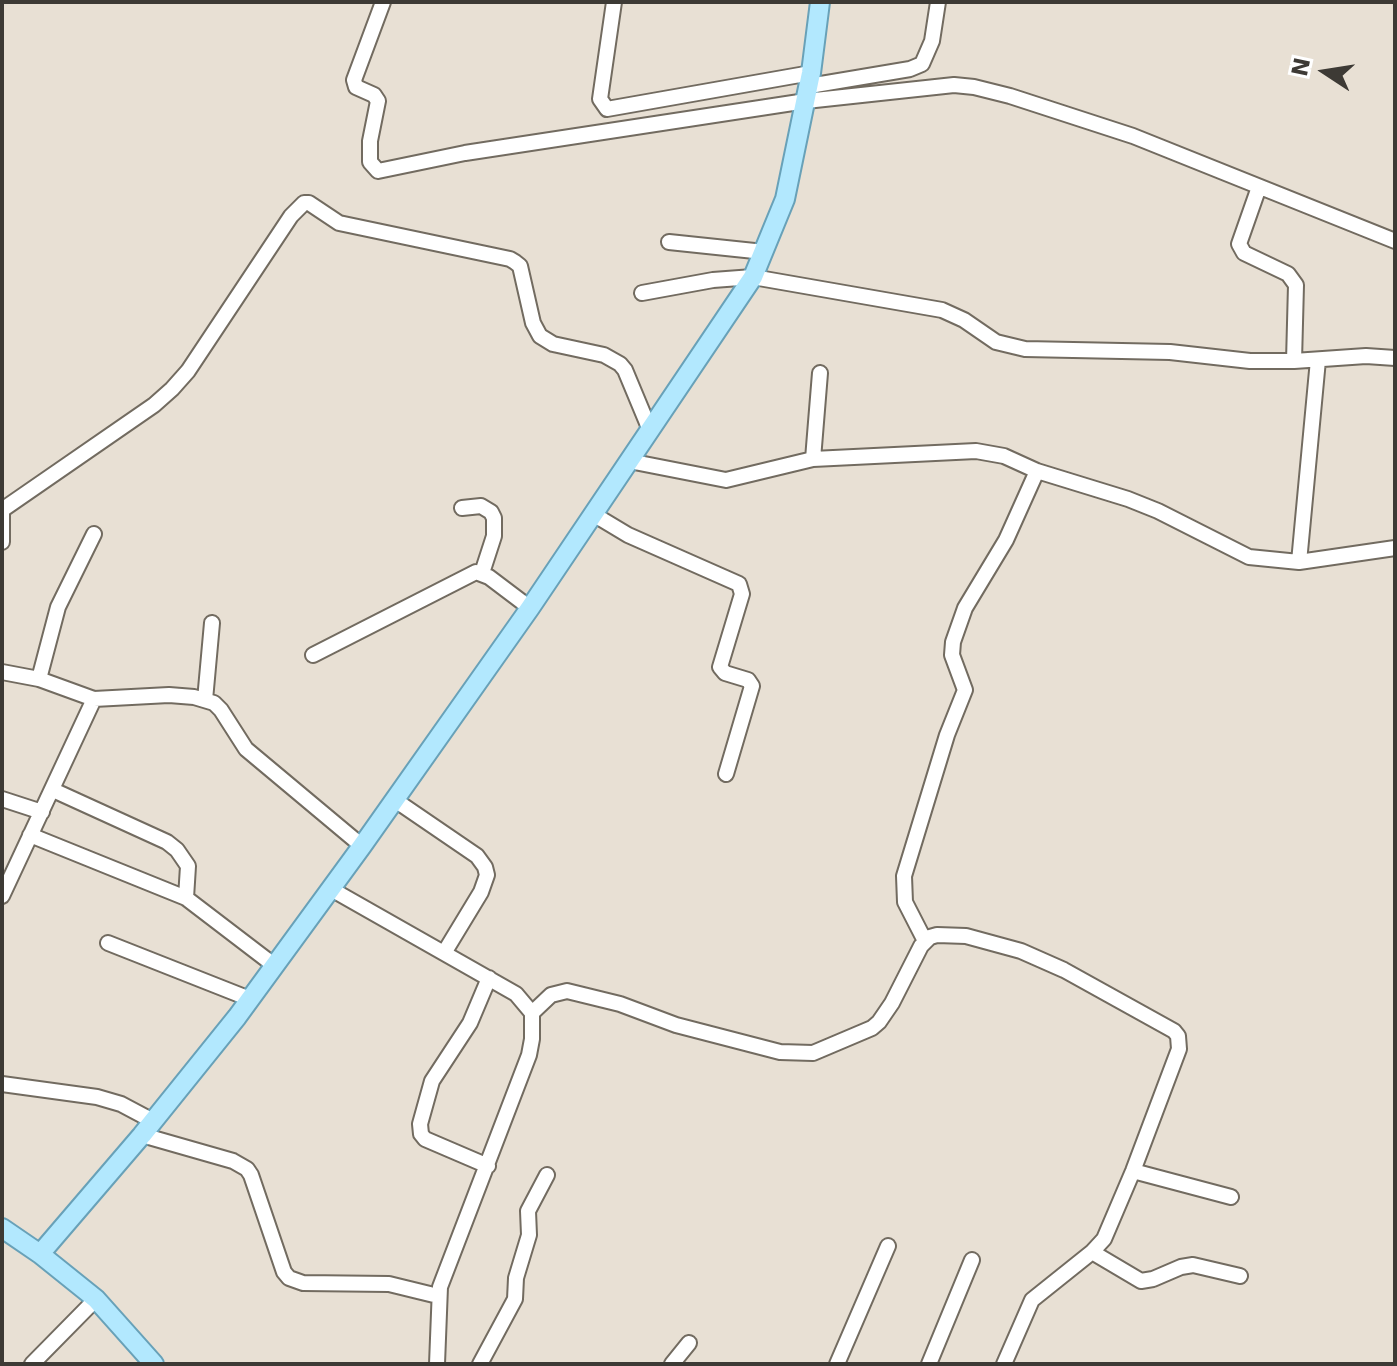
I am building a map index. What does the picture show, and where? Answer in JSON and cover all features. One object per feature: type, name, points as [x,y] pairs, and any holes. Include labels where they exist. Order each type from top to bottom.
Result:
[{"type":"main road","points":[[40,1254],[148,1128],[275,966],[530,608],[753,277],[785,199],[809,87],[820,2]]},
{"type":"main road","points":[[2,1228],[96,1299],[154,1364]]},
{"type":"street","points":[[383,2],[354,80],[356,87],[374,95],[378,101],[370,141],[370,162],[378,171],[910,69],[922,64],[932,41],[938,2]]},
{"type":"street","points":[[614,2],[600,99],[607,109],[809,87],[954,85],[982,88],[1133,136],[1395,241]]},
{"type":"street","points":[[1259,187],[1239,244],[1244,253],[1288,274],[1296,285],[1294,361]]},
{"type":"street","points":[[2,542],[2,510],[154,405],[172,389],[188,371],[291,216],[304,203],[309,203],[339,223],[515,262],[520,266],[533,323],[540,336],[553,344],[604,355],[620,364],[650,430]]},
{"type":"street","points":[[669,242],[764,252]]},
{"type":"street","points":[[642,293],[726,278],[753,277],[942,310],[964,320],[996,342],[1025,349],[1170,352],[1250,361],[1366,356],[1395,358]]},
{"type":"street","points":[[1299,562],[1318,360]]},
{"type":"street","points":[[813,459],[820,373]]},
{"type":"street","points":[[629,461],[726,480],[813,459],[961,450],[1004,456],[1037,471],[1158,511],[1236,552],[1264,559],[1299,562],[1395,548]]},
{"type":"street","points":[[925,941],[905,902],[904,876],[947,735],[965,690],[952,655],[953,642],[965,608],[1006,540],[1037,471]]},
{"type":"street","points":[[462,508],[481,506],[494,518],[494,536],[482,573]]},
{"type":"street","points":[[593,514],[628,535],[739,584],[742,594],[720,667],[725,673],[748,680],[752,686],[726,774]]},
{"type":"street","points":[[39,679],[58,607],[94,534]]},
{"type":"street","points":[[313,655],[470,573],[482,573],[530,608]]},
{"type":"street","points":[[205,700],[212,623]]},
{"type":"street","points":[[2,672],[39,679],[94,699],[169,695],[205,700],[221,710],[246,749],[362,846]]},
{"type":"street","points":[[2,896],[94,699]]},
{"type":"street","points":[[53,790],[167,842],[177,850],[188,866],[190,877],[186,898]]},
{"type":"street","points":[[2,799],[42,812]]},
{"type":"street","points":[[395,800],[477,856],[485,867],[487,875],[481,892],[444,953]]},
{"type":"street","points":[[30,835],[186,898],[275,966]]},
{"type":"street","points":[[331,889],[516,994],[532,1013],[529,1055],[438,1296],[440,1363]]},
{"type":"street","points":[[532,1013],[551,995],[567,991],[620,1004],[676,1025],[780,1052],[813,1053],[872,1028],[879,1022],[925,941],[937,935],[966,936],[1021,951],[1064,970],[1174,1031],[1178,1036],[1179,1049],[1104,1239],[1032,1300],[1004,1364]]},
{"type":"street","points":[[108,943],[250,999]]},
{"type":"street","points":[[488,1166],[425,1139],[420,1124],[432,1081],[470,1023],[489,978]]},
{"type":"street","points":[[2,1084],[97,1097],[121,1104],[148,1128],[247,1169],[284,1272],[289,1278],[303,1283],[389,1284],[438,1296]]},
{"type":"street","points":[[1133,1171],[1231,1197]]},
{"type":"street","points":[[480,1364],[515,1299],[516,1278],[529,1235],[528,1211],[547,1175]]},
{"type":"street","points":[[837,1364],[888,1246]]},
{"type":"street","points":[[1092,1252],[1141,1281],[1193,1265],[1240,1276]]},
{"type":"street","points":[[929,1364],[972,1260]]},
{"type":"street","points":[[32,1364],[96,1299]]},
{"type":"street","points":[[672,1364],[689,1343]]}]
